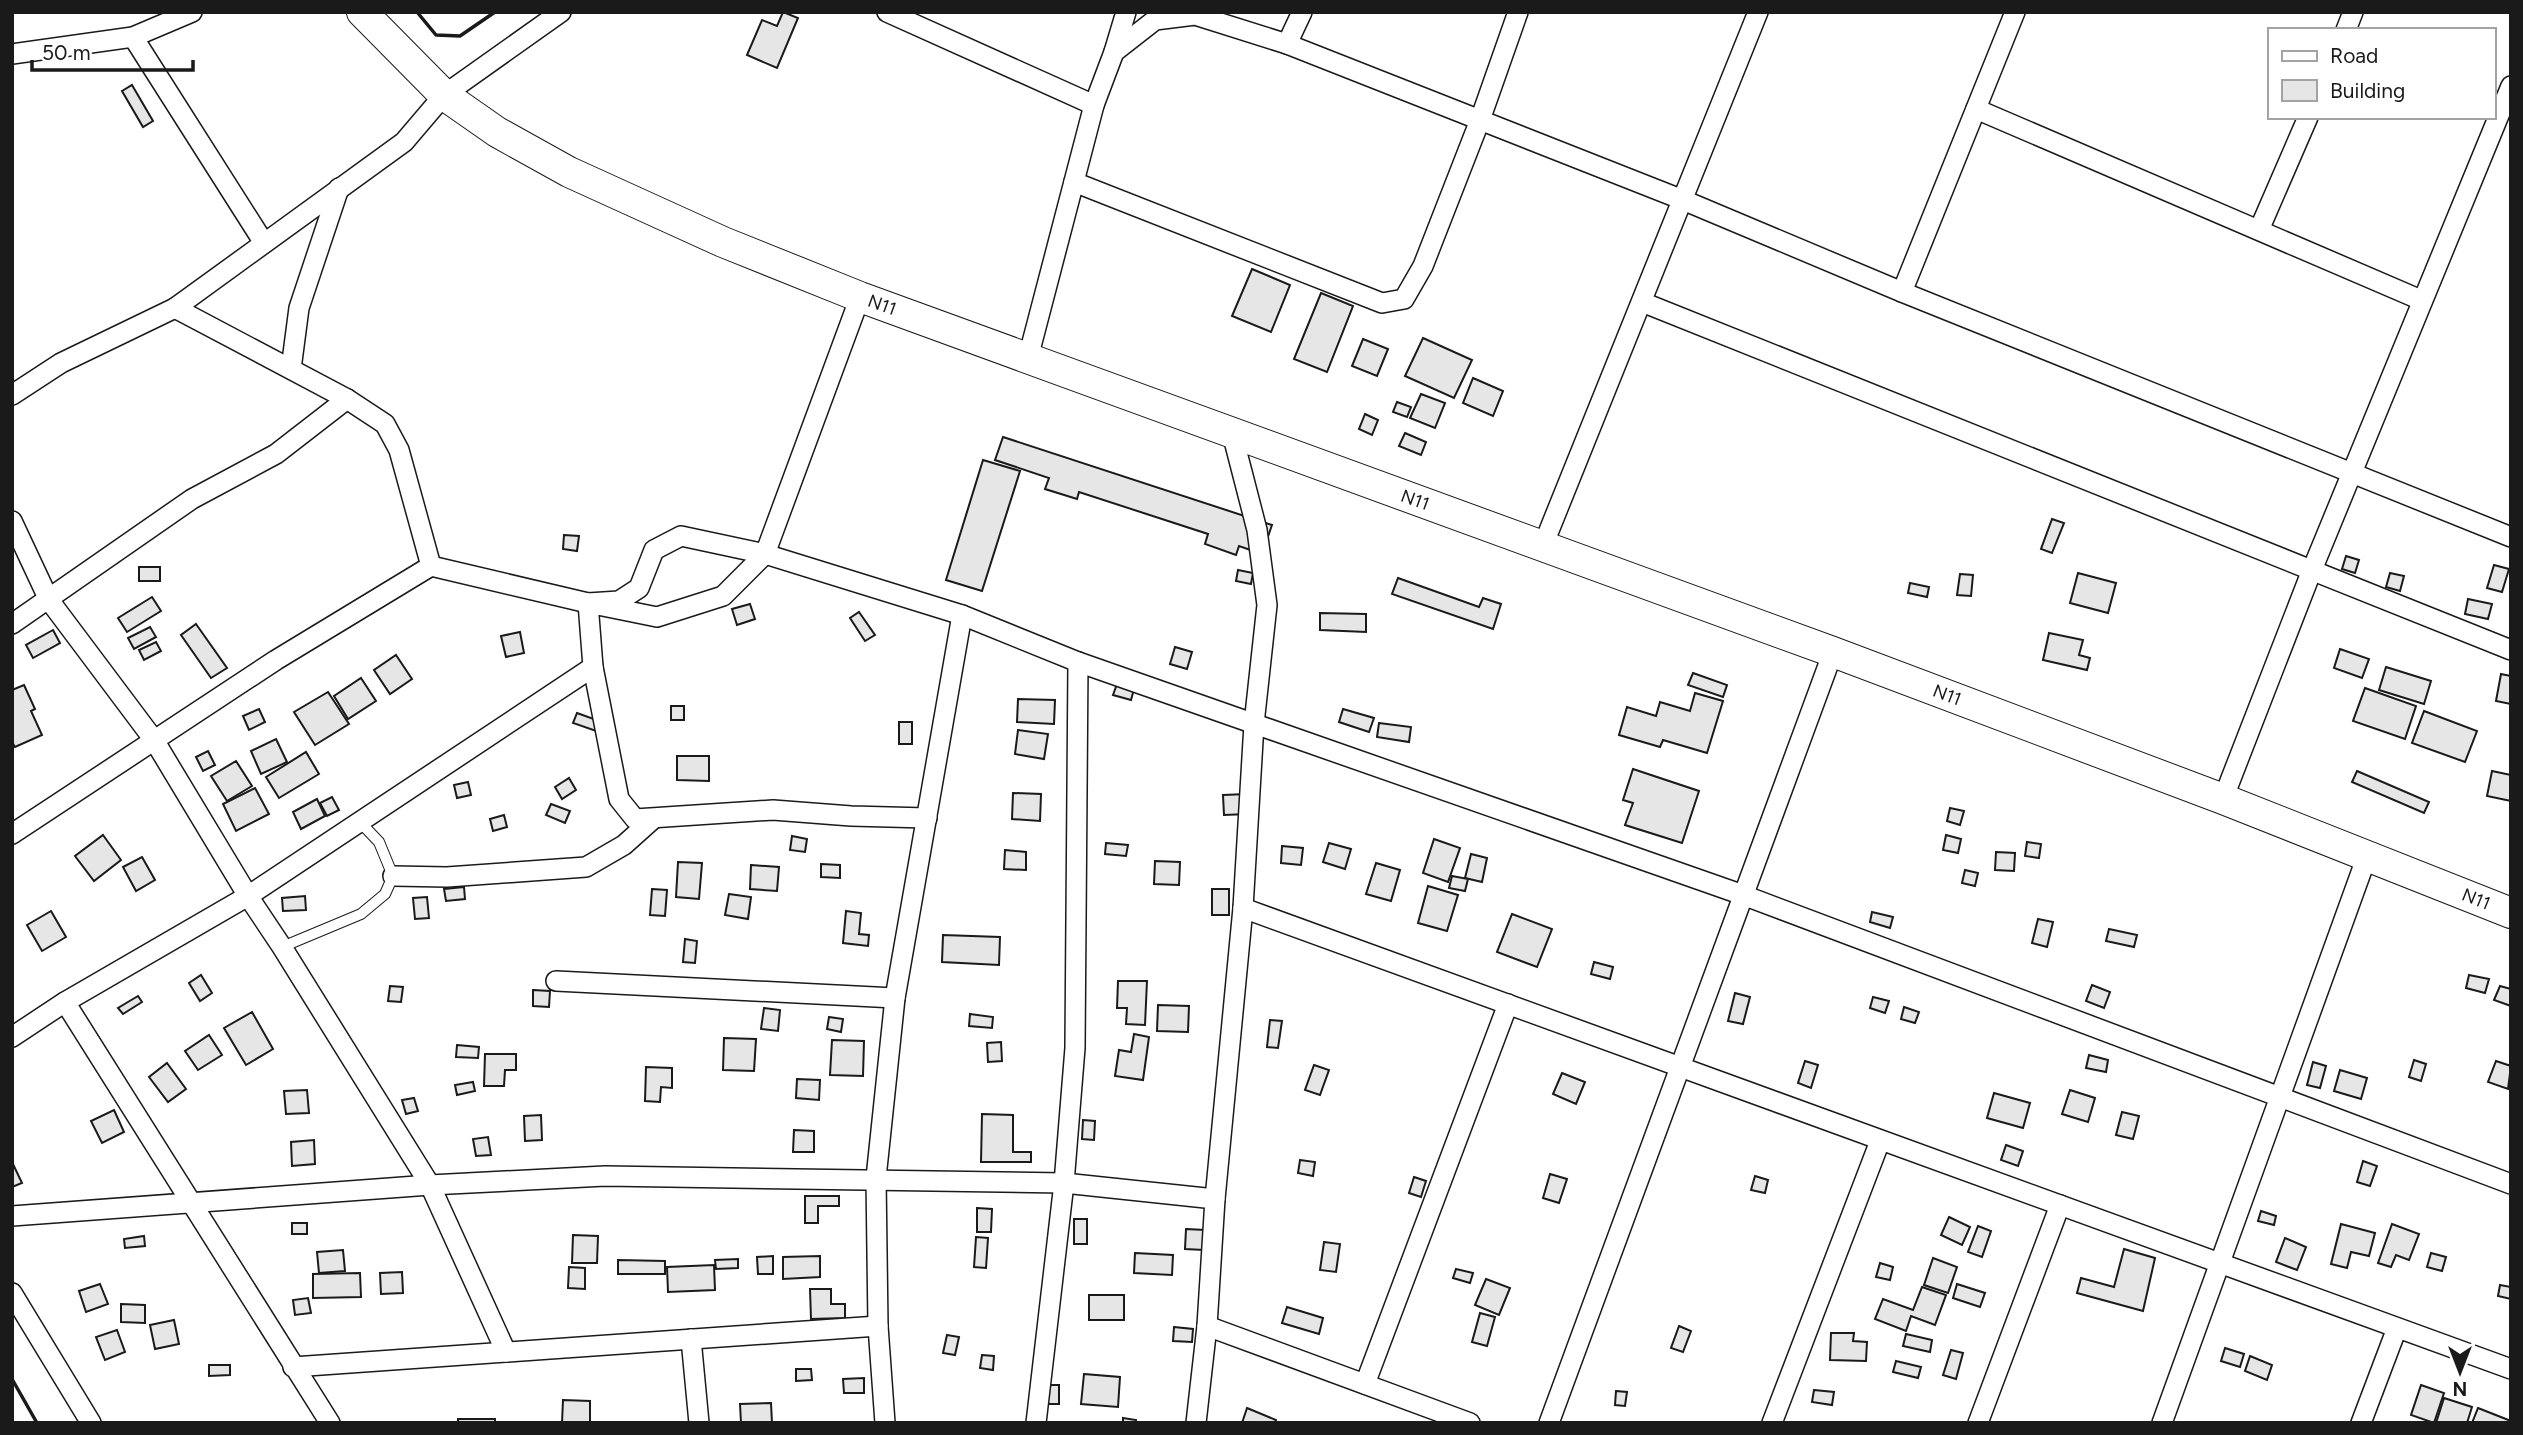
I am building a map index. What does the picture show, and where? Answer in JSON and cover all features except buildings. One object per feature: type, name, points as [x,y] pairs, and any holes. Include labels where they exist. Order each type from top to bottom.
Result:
[{"type":"main road","name":"N11","points":[[362,12],[444,95],[497,132],[569,172],[723,242],[860,297],[1833,652],[2223,799],[2511,913]]},
{"type":"street","points":[[12,54],[133,37],[192,12]]},
{"type":"street","points":[[12,396],[61,363],[175,308],[404,142],[444,95],[561,12]]},
{"type":"street","points":[[887,12],[1094,104]]},
{"type":"street","points":[[1028,358],[1094,104],[1126,12]]},
{"type":"street","points":[[1287,44],[1301,12]]},
{"type":"street","points":[[1074,181],[1382,303],[1404,299],[1423,266],[1480,120],[1518,12]]},
{"type":"street","points":[[1542,548],[1758,12]]},
{"type":"street","points":[[1902,292],[2015,12]]},
{"type":"street","points":[[1114,52],[1155,20],[1195,15],[1287,44],[1683,200],[1902,292],[2511,537]]},
{"type":"street","points":[[133,37],[264,243]]},
{"type":"street","points":[[2223,799],[2421,300],[2511,86]]},
{"type":"street","points":[[1976,109],[2421,300]]},
{"type":"street","points":[[2259,230],[2307,119]]},
{"type":"street","points":[[291,369],[299,309],[339,188]]},
{"type":"street","points":[[12,834],[276,660],[431,566],[657,617],[723,596],[765,554],[860,297]]},
{"type":"street","points":[[1642,302],[2511,650]]},
{"type":"street","points":[[175,308],[347,399],[385,424],[399,450],[431,566]]},
{"type":"street","points":[[12,624],[192,499],[276,454],[347,399]]},
{"type":"street","points":[[1196,1423],[1207,1326],[1215,1199],[1243,908],[1254,724],[1268,605],[1256,530],[1232,433]]},
{"type":"street","points":[[12,521],[49,600],[154,740],[248,896],[430,1185],[506,1352]]},
{"type":"street","points":[[588,603],[619,601],[639,588],[654,550],[681,536],[765,554],[962,615],[1078,662],[1743,895],[2511,1184]]},
{"type":"street","points":[[588,603],[593,667],[619,799],[635,819],[773,810],[927,818]]},
{"type":"street","points":[[885,1423],[878,1326],[876,1178],[895,998],[962,615]]},
{"type":"street","points":[[1549,1423],[1833,652]]},
{"type":"street","points":[[1036,1423],[1064,1183],[1075,1048],[1078,662]]},
{"type":"street","points":[[12,1037],[65,1002],[248,896],[593,667]]},
{"type":"street","points":[[393,876],[447,877],[586,867],[625,845],[653,819]]},
{"type":"street","points":[[2162,1423],[2367,856]]},
{"type":"street","points":[[1243,908],[2511,1369]]},
{"type":"street","points":[[556,981],[895,998]]},
{"type":"street","points":[[65,1002],[330,1423]]},
{"type":"street","points":[[1365,1384],[1508,1004]]},
{"type":"street","points":[[1772,1423],[1880,1141]]},
{"type":"street","points":[[12,1216],[430,1185],[605,1176],[876,1178],[1064,1183],[1215,1199]]},
{"type":"street","points":[[1978,1423],[2060,1205]]},
{"type":"street","points":[[12,1293],[91,1423]]},
{"type":"street","points":[[293,1367],[878,1326]]},
{"type":"street","points":[[1207,1326],[1471,1423]]},
{"type":"street","points":[[2361,1423],[2397,1328]]},
{"type":"street","points":[[691,1339],[699,1423]]},
{"type":"lane","points":[[282,947],[361,914],[385,894],[393,876],[379,842],[360,822]]},
{"type":"wall","points":[[417,12],[436,35],[460,36],[495,12]]},
{"type":"wall","points":[[12,1379],[37,1423]]}]
